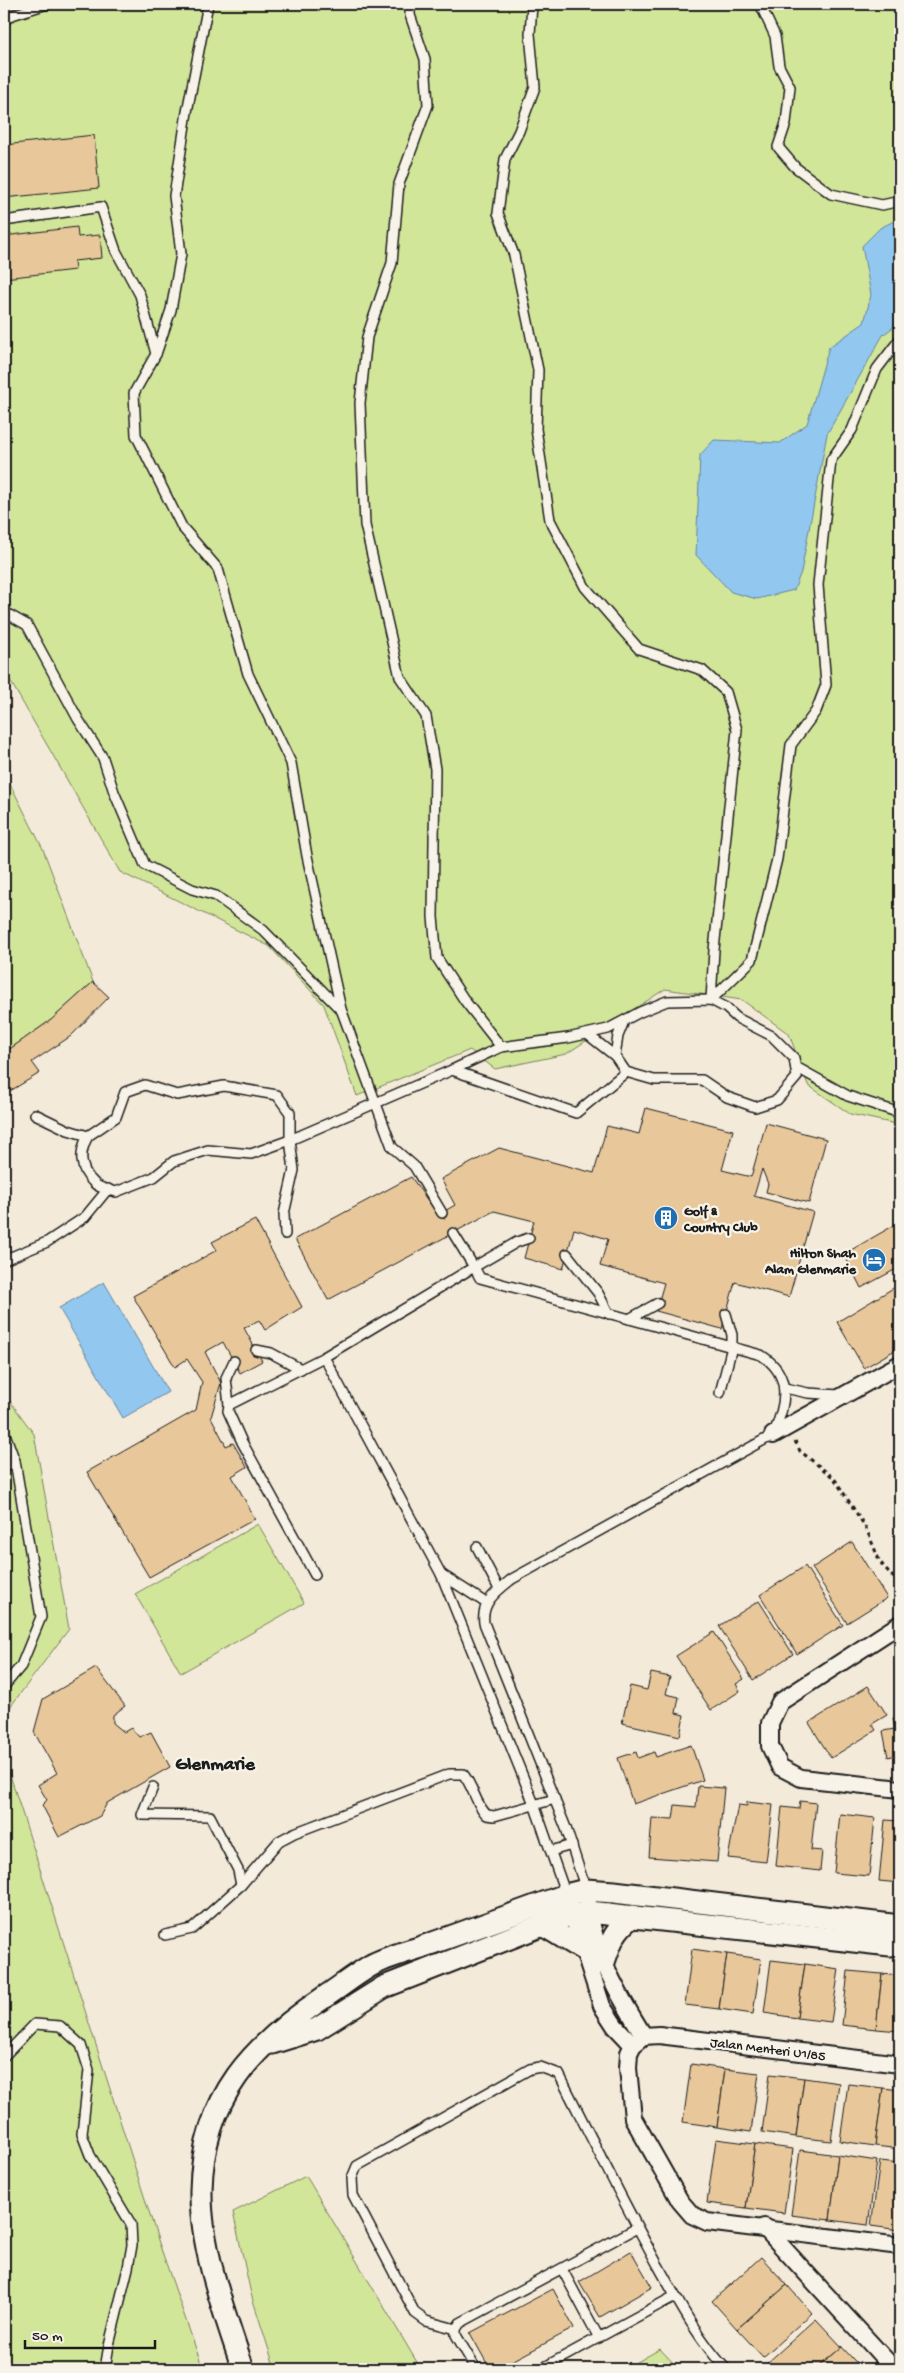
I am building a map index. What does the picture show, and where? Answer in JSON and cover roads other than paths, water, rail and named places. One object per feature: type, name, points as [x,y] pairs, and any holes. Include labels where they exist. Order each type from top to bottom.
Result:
[{"type":"street","points":[[781,1431],[900,1364]]},
{"type":"street","points":[[900,1624],[780,1702],[770,1723],[770,1746],[780,1767],[801,1778],[900,1789]]},
{"type":"street","points":[[262,2046],[316,2029],[384,1987],[543,1925],[576,1907],[586,1890],[900,1926]]},
{"type":"street","points":[[576,1907],[584,1950],[602,2006],[615,2026],[638,2041]]},
{"type":"street","points":[[576,1907],[622,2000],[638,2041]]},
{"type":"street","points":[[243,2369],[205,2239],[201,2190],[206,2149],[220,2100],[232,2080],[262,2046],[305,2010],[371,1966],[576,1907],[632,1916],[890,1946],[900,1944]]},
{"type":"street","points":[[604,1962],[612,1937],[620,1925],[632,1916]]},
{"type":"street","points":[[543,1925],[584,1950]]},
{"type":"street","name":"Jalan Menteri U1/85","points":[[638,2041],[659,2035],[900,2064]]},
{"type":"street","points":[[638,2041],[629,2053],[628,2068],[633,2118],[680,2201],[692,2215],[707,2222],[764,2227],[900,2246]]},
{"type":"street","points":[[764,2227],[894,2369]]},
{"type":"lane","points":[[4,21],[12,15],[47,4]]},
{"type":"lane","points":[[208,4],[187,112],[174,196],[181,254],[171,310],[156,354],[134,393],[136,435],[182,527],[218,569],[248,674],[290,763],[307,856],[341,1009],[374,1102],[392,1146],[414,1166],[442,1213]]},
{"type":"lane","points":[[410,4],[410,15],[425,59],[428,105],[399,184],[392,263],[367,337],[360,403],[365,525],[400,677],[426,716],[435,770],[433,917],[437,958],[465,1001],[501,1047]]},
{"type":"lane","points":[[532,4],[530,34],[535,87],[519,131],[505,159],[498,213],[514,255],[538,370],[536,428],[550,520],[585,587],[639,649],[702,670],[726,692],[738,730],[711,1000]]},
{"type":"lane","points":[[760,4],[775,36],[779,66],[790,87],[786,123],[778,147],[795,167],[831,194],[882,205],[900,201]]},
{"type":"lane","points":[[4,221],[102,207],[116,251],[140,295],[156,354]]},
{"type":"lane","points":[[711,1000],[752,960],[777,858],[791,745],[816,711],[826,685],[818,585],[831,460],[852,430],[877,369],[900,339]]},
{"type":"lane","points":[[4,612],[27,625],[78,719],[103,758],[145,865],[192,889],[216,896],[263,930],[341,1009]]},
{"type":"lane","points":[[285,1234],[284,1214],[294,1170],[290,1140],[290,1113],[277,1095],[224,1086],[177,1095],[145,1085],[125,1092],[116,1117],[88,1136],[81,1148],[83,1168],[94,1184],[116,1192],[154,1177],[174,1161],[208,1150],[251,1154],[290,1140],[501,1047],[608,1029],[668,1001],[711,1000],[726,1008],[737,1018],[772,1036],[794,1058],[797,1077],[777,1100],[755,1107],[727,1097],[702,1080],[654,1080],[626,1072],[615,1056],[587,1034]]},
{"type":"lane","points":[[615,1056],[618,1036],[624,1020]]},
{"type":"lane","points":[[796,1067],[848,1096],[900,1113]]},
{"type":"lane","points":[[452,1070],[576,1113],[626,1072]]},
{"type":"lane","points":[[35,1114],[68,1130],[88,1136]]},
{"type":"lane","points":[[4,1260],[47,1242],[85,1218],[108,1189]]},
{"type":"lane","points":[[453,1233],[480,1278],[761,1355],[769,1360],[778,1371],[785,1388],[781,1431],[512,1579],[486,1603],[482,1612],[484,1623],[555,1798],[586,1890]]},
{"type":"lane","points":[[229,1405],[324,1357],[517,1242],[529,1238]]},
{"type":"lane","points":[[567,1254],[598,1293],[609,1314]]},
{"type":"lane","points":[[629,1319],[658,1304]]},
{"type":"lane","points":[[720,1393],[732,1347],[732,1335],[726,1314]]},
{"type":"lane","points":[[256,1350],[270,1353],[301,1369]]},
{"type":"lane","points":[[324,1357],[441,1574],[534,1804],[551,1851],[576,1907]]},
{"type":"lane","points":[[234,1362],[226,1378],[228,1411],[242,1442],[315,1575]]},
{"type":"lane","points":[[785,1388],[808,1393],[845,1396]]},
{"type":"lane","points":[[4,1431],[15,1461],[41,1617],[21,1666],[4,1686]]},
{"type":"lane","points":[[4,1468],[15,1461]]},
{"type":"lane","points":[[477,1547],[499,1590]]},
{"type":"lane","points":[[441,1574],[486,1603]]},
{"type":"lane","points":[[165,1935],[192,1930],[241,1885],[279,1841],[294,1833],[450,1774],[463,1774],[469,1782],[481,1810],[486,1815],[494,1816],[555,1798]]},
{"type":"lane","points":[[153,1788],[142,1815],[210,1816],[238,1870],[241,1885]]},
{"type":"lane","points":[[551,1851],[572,1845]]},
{"type":"lane","points":[[4,2056],[35,2024],[60,2026],[81,2045],[89,2070],[82,2134],[90,2155],[131,2224],[132,2245],[108,2345],[106,2369]]},
{"type":"lane","points":[[456,2328],[426,2321],[415,2313],[353,2195],[352,2178],[357,2166],[530,2069],[540,2068],[559,2074],[637,2228],[675,2296],[707,2349],[726,2369]]},
{"type":"lane","points":[[476,2369],[456,2335],[456,2328],[460,2323],[637,2228]]},
{"type":"lane","points":[[562,2269],[599,2338]]},
{"type":"lane","points":[[541,2369],[675,2296]]},
{"type":"water","points":[[900,218],[900,322],[883,335],[827,434],[801,572],[794,590],[757,599],[731,592],[696,555],[700,455],[714,440],[780,443],[807,424],[829,347],[864,323],[871,295],[862,246],[880,228]]},
{"type":"water","points":[[104,1282],[168,1392],[123,1418],[59,1308]]},
{"type":"place","name":"Golf & Country Club","points":[[666,1218]]},
{"type":"place","name":"Hilton Shah Alam Glenmarie","points":[[874,1260]]},
{"type":"district","name":"Glenmarie","points":[[215,1762]]}]
